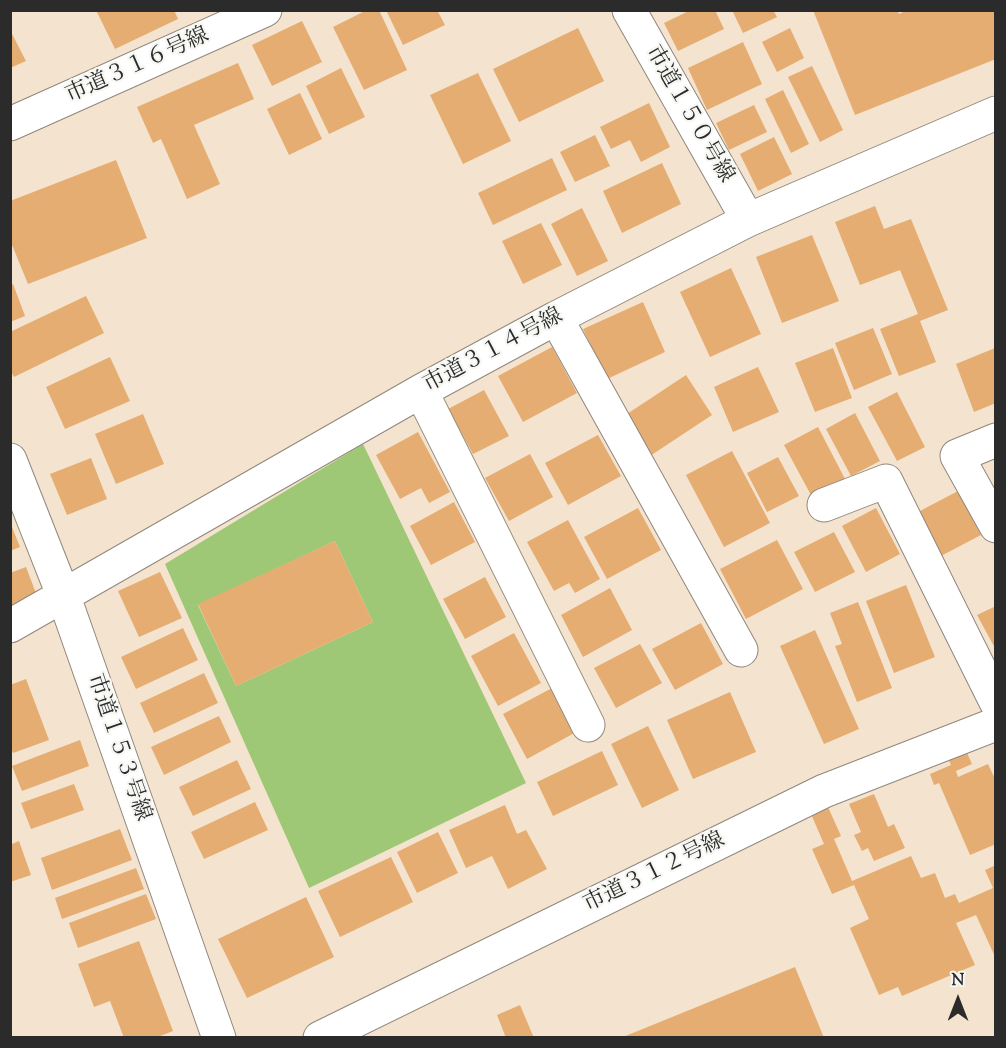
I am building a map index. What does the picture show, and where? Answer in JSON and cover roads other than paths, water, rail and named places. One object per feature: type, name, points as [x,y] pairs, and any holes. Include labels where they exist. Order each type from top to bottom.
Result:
[{"type":"street","name":"市道３１６号線","points":[[10,124],[265,10]]},
{"type":"street","name":"市道１５０号線","points":[[629,10],[748,220]]},
{"type":"street","name":"市道３１４号線","points":[[10,626],[421,391],[556,318],[748,220],[996,112]]},
{"type":"street","points":[[556,318],[741,650]]},
{"type":"street","points":[[421,391],[588,725]]},
{"type":"street","points":[[996,440],[957,456],[996,526]]},
{"type":"street","name":"市道１５３号線","points":[[10,460],[64,597],[219,1038]]},
{"type":"street","points":[[824,505],[886,481],[996,702]]},
{"type":"street","name":"市道３１２号線","points":[[320,1038],[824,791],[996,724]]}]
